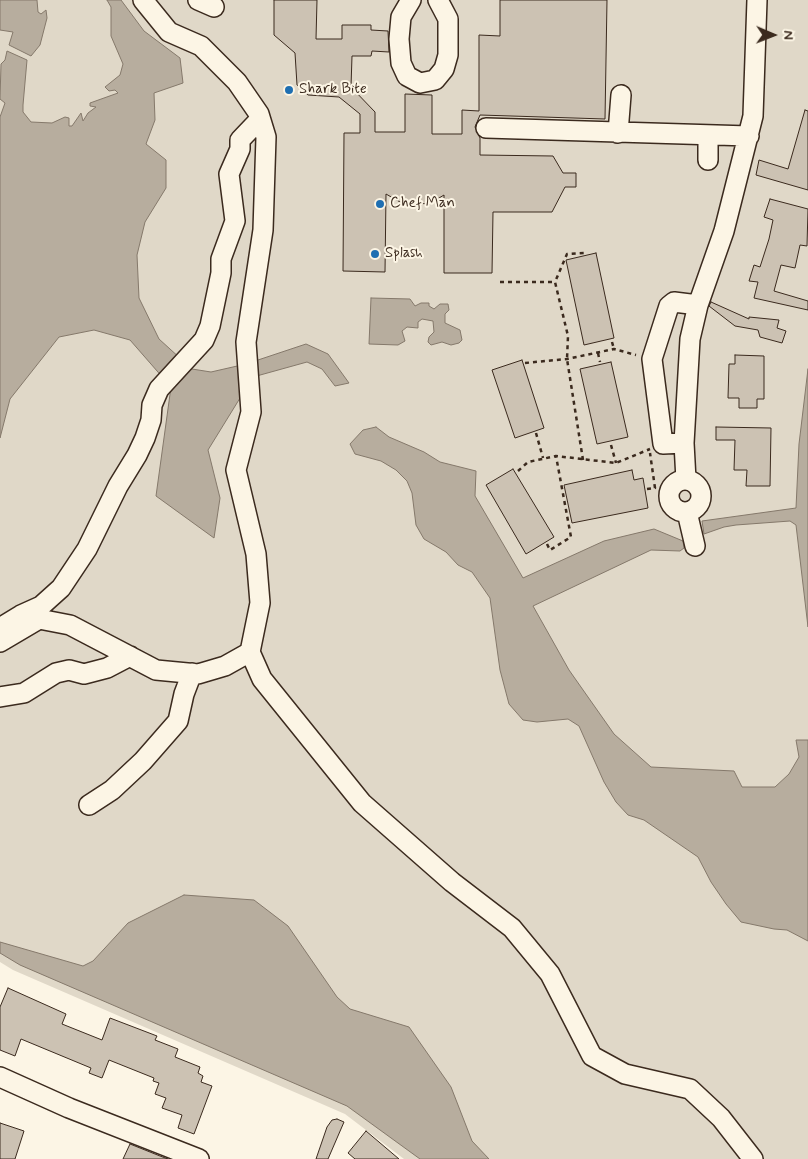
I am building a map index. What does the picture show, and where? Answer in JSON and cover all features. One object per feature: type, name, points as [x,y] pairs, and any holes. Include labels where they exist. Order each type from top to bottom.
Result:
[{"type":"street","points":[[143,0],[168,32],[201,46],[237,82],[260,120],[266,137],[263,230],[246,342],[250,412],[236,470],[256,554],[260,603],[250,652],[262,679],[362,803],[452,882],[512,928],[550,974],[592,1056],[625,1074],[690,1089],[721,1118],[754,1159]]},
{"type":"street","points":[[411,0],[401,17],[398,39],[400,63],[407,76],[420,83],[435,80],[444,69],[448,55],[448,19],[438,0]]},
{"type":"street","points":[[695,546],[688,518],[672,507],[668,495],[674,484],[686,480],[684,443],[690,339],[698,305],[724,231],[749,136],[754,107],[757,0]]},
{"type":"street","points":[[618,133],[622,95]]},
{"type":"street","points":[[0,628],[40,606],[61,588],[87,549],[118,486],[137,455],[151,420],[152,405],[159,389],[204,340],[210,326],[221,273],[221,259],[235,221],[229,174],[240,149],[240,140],[260,120]]},
{"type":"street","points":[[486,128],[749,136]]},
{"type":"street","points":[[708,135],[708,160]]},
{"type":"street","points":[[684,443],[656,447],[652,359],[669,306],[674,302],[698,305]]},
{"type":"street","points":[[0,642],[40,619],[70,625],[156,670],[198,674],[225,666],[250,652]]},
{"type":"street","points":[[0,697],[24,693],[56,673],[70,670],[84,674],[107,668],[130,656]]},
{"type":"street","points":[[89,805],[112,790],[143,761],[178,721],[184,694],[192,673]]},
{"type":"street","points":[[0,1077],[68,1108],[199,1159]]},
{"type":"path","points":[[583,460],[567,359],[568,336],[555,282],[567,254],[584,253]]},
{"type":"path","points":[[500,282],[555,282]]},
{"type":"path","points":[[612,342],[614,349]]},
{"type":"path","points":[[525,363],[567,359],[614,349],[652,359]]},
{"type":"path","points":[[598,353],[600,362]]},
{"type":"path","points":[[536,434],[543,459]]},
{"type":"path","points":[[611,445],[616,463]]},
{"type":"path","points":[[518,470],[528,462],[556,456],[616,463],[656,447],[655,488],[647,489]]},
{"type":"path","points":[[547,544],[550,550],[571,537],[556,456]]},
{"type":"shaded area","points":[[0,0],[808,0],[808,1159],[404,1159],[345,1114],[13,970],[0,962]]},
{"type":"shaded area","points":[[0,0],[37,0],[38,12],[41,14],[46,10],[47,18],[40,45],[31,56],[9,45],[13,32],[0,30]]},
{"type":"shaded area","points":[[107,0],[121,0],[144,31],[180,58],[183,83],[154,93],[155,120],[146,144],[166,160],[166,188],[145,222],[137,255],[139,298],[159,339],[192,369],[211,372],[246,364],[306,344],[328,354],[349,383],[335,386],[322,369],[307,362],[253,377],[208,450],[220,498],[214,538],[156,496],[171,387],[130,340],[94,330],[59,337],[10,399],[0,438],[0,117],[5,103],[0,99],[1,64],[5,60],[7,51],[27,60],[23,112],[31,122],[52,123],[65,117],[69,118],[69,126],[72,126],[81,113],[83,121],[88,113],[96,107],[90,106],[90,103],[118,93],[115,90],[109,91],[105,87],[120,75],[123,64],[111,36],[111,7]]},
{"type":"shaded area","points":[[371,298],[410,299],[415,306],[421,303],[429,303],[429,306],[434,309],[440,304],[448,304],[449,310],[445,314],[445,323],[460,330],[462,340],[451,345],[442,342],[431,345],[428,342],[429,337],[434,332],[433,321],[422,319],[418,322],[418,328],[407,327],[402,331],[405,341],[398,345],[369,344]]},
{"type":"shaded area","points":[[808,369],[808,627],[796,525],[790,521],[736,525],[704,534],[702,521],[796,508],[799,444]]},
{"type":"shaded area","points":[[376,427],[389,437],[424,452],[440,462],[476,471],[475,496],[523,578],[604,541],[654,529],[683,541],[684,548],[680,551],[651,550],[533,606],[569,670],[614,734],[651,767],[734,771],[742,787],[775,787],[789,774],[799,757],[796,740],[808,740],[808,941],[787,930],[741,922],[711,882],[698,857],[644,820],[628,815],[616,802],[604,782],[579,726],[568,719],[537,722],[523,720],[509,704],[500,670],[490,598],[472,572],[458,565],[446,552],[424,539],[416,525],[412,493],[407,481],[396,470],[381,461],[355,454],[350,444],[363,430]]},
{"type":"shaded area","points":[[184,895],[254,900],[288,926],[337,997],[350,1009],[409,1027],[451,1087],[472,1141],[489,1159],[420,1159],[347,1106],[20,965],[0,953],[0,942],[83,966],[93,961],[128,923]]},
{"type":"building","points":[[274,0],[317,0],[316,39],[342,39],[342,25],[371,25],[371,30],[388,31],[389,52],[372,51],[371,56],[352,56],[351,87],[375,112],[375,132],[405,132],[405,94],[432,95],[432,134],[462,134],[462,110],[479,111],[479,35],[500,36],[500,0],[607,0],[605,119],[480,115],[475,127],[480,138],[480,155],[553,156],[563,173],[576,173],[576,187],[565,187],[552,212],[493,212],[492,273],[444,273],[444,195],[429,204],[400,202],[386,194],[385,272],[343,271],[344,133],[360,133],[360,114],[339,97],[308,95],[297,85],[295,53],[274,35]]},
{"type":"building","points":[[805,110],[808,111],[808,190],[756,175],[759,160],[788,169]]},
{"type":"building","points":[[770,199],[808,209],[807,246],[800,245],[795,268],[781,265],[774,291],[808,301],[808,310],[754,298],[758,282],[749,281],[754,265],[760,267],[769,239],[773,220],[764,217]]},
{"type":"building","points":[[596,253],[614,338],[584,345],[566,260]]},
{"type":"building","points":[[711,302],[749,319],[749,317],[779,320],[777,328],[786,331],[782,343],[760,337],[758,330],[735,326],[709,306]]},
{"type":"building","points":[[735,355],[764,356],[764,399],[757,399],[757,408],[739,408],[739,398],[728,398],[729,364],[735,364]]},
{"type":"building","points":[[522,360],[544,428],[515,438],[492,370]]},
{"type":"building","points":[[611,362],[628,437],[597,444],[580,369]]},
{"type":"building","points":[[716,427],[771,428],[770,486],[746,486],[747,470],[734,470],[735,440],[716,440]]},
{"type":"building","points":[[513,469],[554,537],[526,554],[486,485]]},
{"type":"building","points":[[632,470],[634,480],[643,478],[648,508],[572,523],[564,485]]},
{"type":"building","points":[[8,988],[66,1014],[62,1024],[102,1040],[110,1018],[157,1036],[155,1040],[178,1049],[175,1057],[200,1067],[198,1073],[203,1076],[201,1082],[212,1086],[194,1134],[178,1128],[182,1115],[162,1108],[166,1098],[155,1094],[159,1083],[153,1081],[154,1078],[109,1060],[102,1078],[89,1073],[91,1068],[21,1039],[15,1056],[0,1050],[0,1007]]},
{"type":"building","points":[[337,1119],[344,1122],[328,1159],[316,1159],[327,1127],[332,1120]]},
{"type":"building","points":[[0,1123],[24,1131],[15,1159],[0,1159]]},
{"type":"building","points":[[366,1131],[399,1159],[355,1159],[348,1153]]},
{"type":"building","points":[[130,1144],[160,1156],[168,1159],[123,1159]]},
{"type":"place","name":"Shark Bite","points":[[289,90]]},
{"type":"place","name":"Chef Man","points":[[380,204]]},
{"type":"place","name":"Splash","points":[[375,254]]}]
